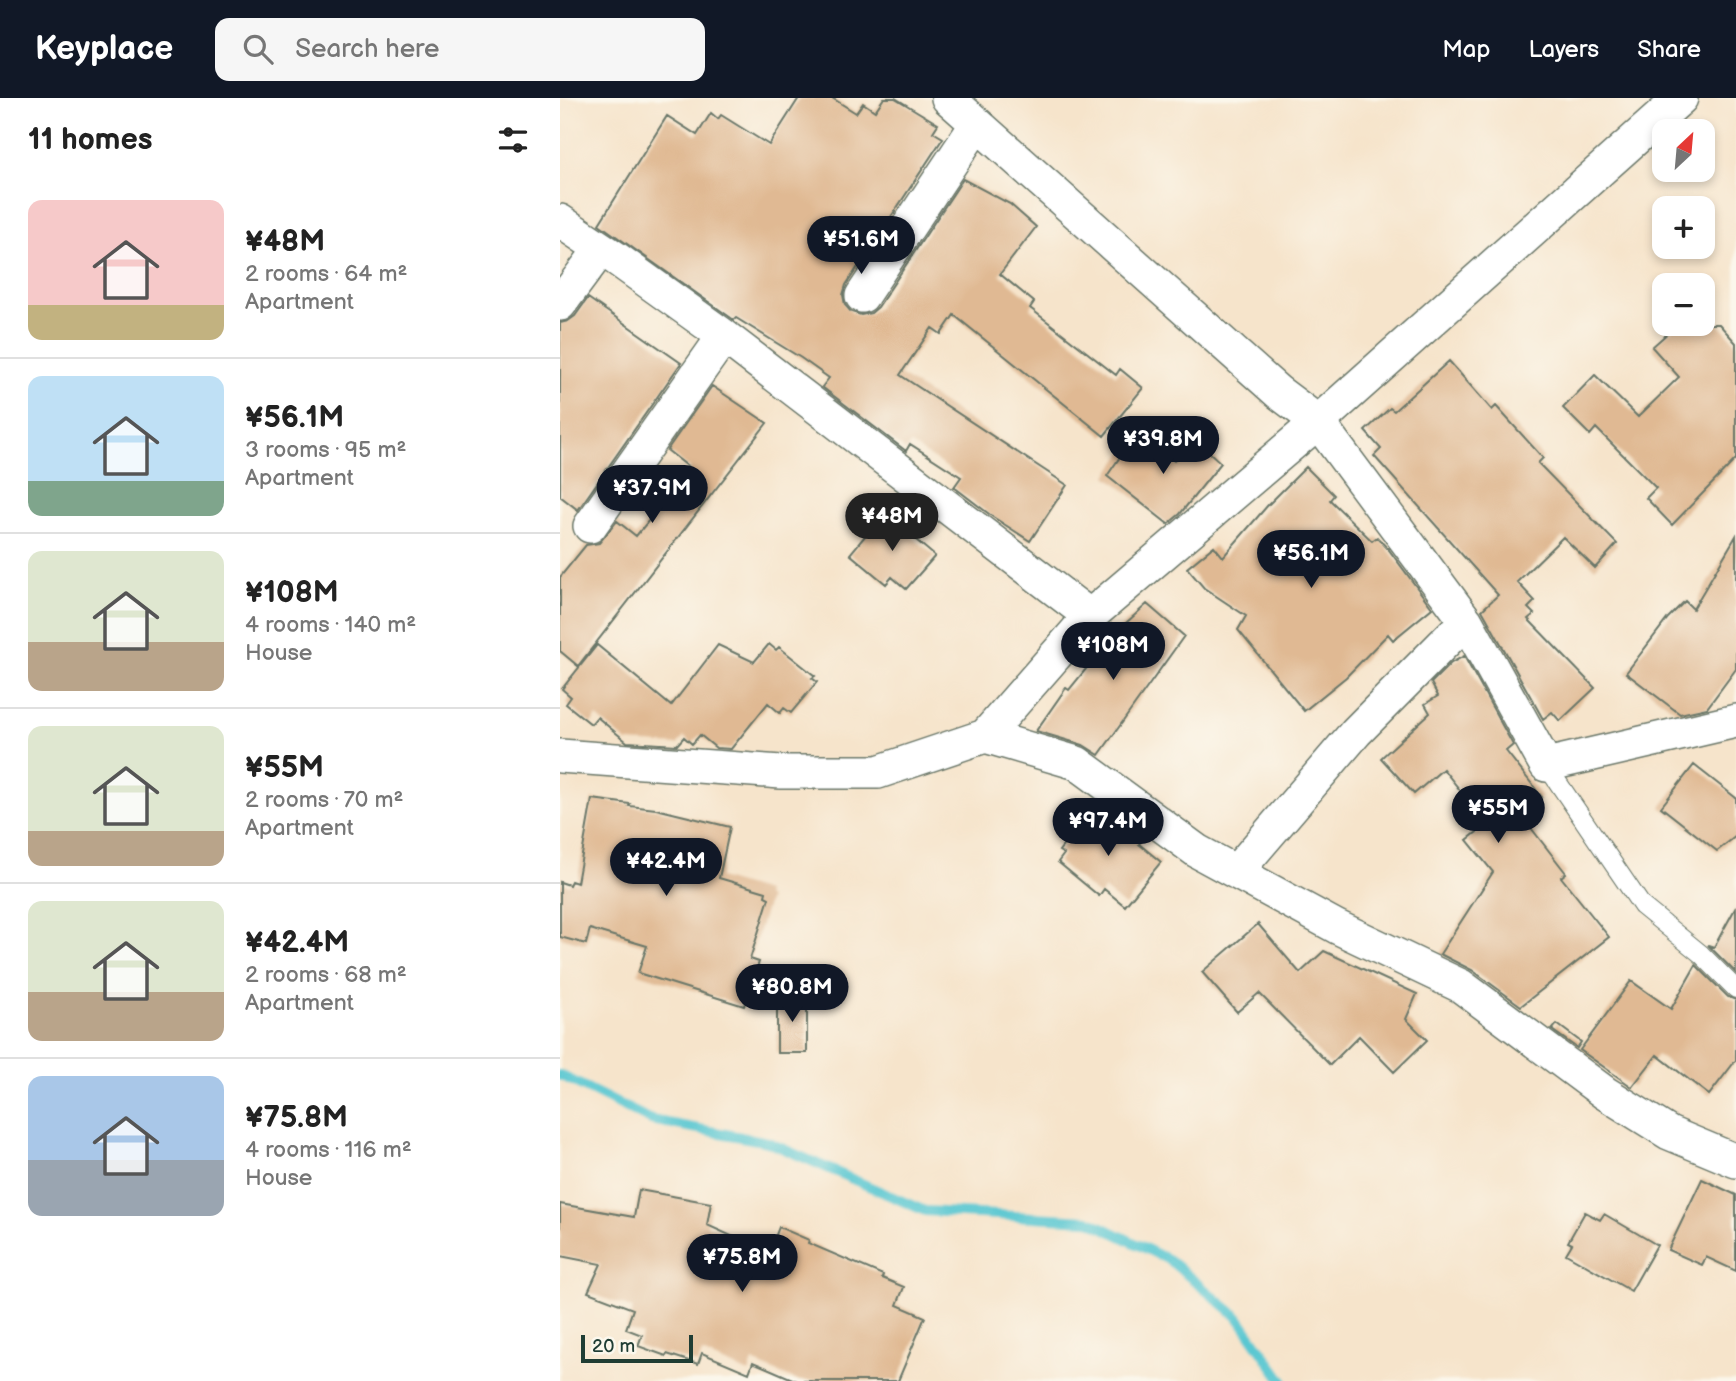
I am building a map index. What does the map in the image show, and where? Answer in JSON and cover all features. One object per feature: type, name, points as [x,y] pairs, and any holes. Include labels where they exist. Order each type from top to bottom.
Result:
[{"type":"street","points":[[948,98],[1278,391],[1318,422],[1466,621],[1546,765],[1736,721]]},
{"type":"street","points":[[560,756],[781,772],[878,772],[985,736],[1090,616],[1318,422],[1681,98]]},
{"type":"street","points":[[862,296],[977,124]]},
{"type":"street","points":[[560,222],[724,336],[1090,616]]},
{"type":"street","points":[[560,304],[601,248]]},
{"type":"street","points":[[590,526],[724,336]]},
{"type":"street","points":[[1236,872],[1356,732],[1466,621]]},
{"type":"street","points":[[985,736],[1077,763],[1197,851],[1337,927],[1461,986],[1605,1093],[1669,1133],[1736,1161]]},
{"type":"lane","points":[[1546,765],[1642,906],[1701,954],[1736,989]]},
{"type":"building","points":[[799,98],[832,98],[856,113],[863,103],[875,111],[884,98],[895,98],[938,124],[933,132],[943,138],[846,285],[843,295],[845,305],[851,312],[861,315],[871,313],[878,307],[963,179],[1010,204],[1036,227],[1000,274],[1034,302],[1030,308],[1116,375],[1120,369],[1143,388],[1104,436],[954,315],[941,334],[932,328],[900,375],[1067,485],[1030,541],[954,487],[961,477],[910,444],[906,451],[822,387],[829,378],[736,318],[734,320],[599,224],[667,116],[697,135],[711,113],[718,119],[721,115],[769,145]]},
{"type":"building","points":[[588,298],[681,363],[578,510],[560,496],[560,323],[575,316]]},
{"type":"building","points":[[1715,324],[1719,324],[1736,343],[1736,459],[1672,525],[1646,498],[1656,488],[1596,428],[1590,435],[1563,408],[1595,375],[1638,417],[1679,377],[1652,347],[1664,336],[1715,336]]},
{"type":"building","points":[[1449,361],[1492,410],[1496,406],[1543,458],[1538,463],[1617,544],[1595,568],[1563,537],[1517,582],[1535,601],[1528,608],[1534,614],[1528,619],[1595,688],[1560,721],[1552,712],[1543,719],[1482,610],[1498,595],[1374,456],[1381,449],[1365,431],[1390,408],[1394,411]]},
{"type":"building","points":[[712,386],[767,423],[578,666],[560,651],[560,577],[586,545],[599,543],[617,521],[636,536],[691,469],[667,450]]},
{"type":"building","points":[[1137,432],[1174,461],[1194,438],[1221,463],[1180,514],[1168,524],[1107,476]]},
{"type":"building","points":[[1306,467],[1334,495],[1330,500],[1372,541],[1377,537],[1389,550],[1432,608],[1393,640],[1388,634],[1346,677],[1304,711],[1238,630],[1246,616],[1204,588],[1187,568],[1214,546],[1223,557],[1268,505]]},
{"type":"building","points":[[884,513],[935,556],[906,589],[892,577],[886,584],[850,554]]},
{"type":"building","points":[[1736,536],[1736,669],[1707,708],[1680,714],[1626,673],[1668,618],[1685,601],[1693,609]]},
{"type":"building","points":[[1147,604],[1184,636],[1099,755],[1083,745],[1036,731],[1066,688],[1069,690],[1116,632]]},
{"type":"building","points":[[769,644],[776,650],[779,647],[815,676],[812,678],[817,682],[791,713],[784,708],[780,713],[768,703],[731,749],[716,748],[700,735],[692,744],[684,737],[677,745],[627,742],[597,717],[591,724],[566,704],[571,697],[562,689],[597,645],[671,706],[718,645],[754,662]]},
{"type":"building","points":[[1464,656],[1513,745],[1506,751],[1542,797],[1521,815],[1566,873],[1561,877],[1609,937],[1521,1006],[1472,970],[1440,954],[1493,872],[1467,840],[1487,824],[1443,769],[1414,794],[1381,758],[1430,713],[1425,704],[1438,696],[1431,683],[1451,663]]},
{"type":"building","points":[[1694,765],[1736,798],[1736,836],[1717,851],[1661,807]]},
{"type":"building","points":[[592,799],[656,809],[730,827],[719,878],[766,892],[765,896],[769,898],[750,959],[759,962],[744,1006],[638,973],[647,946],[590,929],[586,944],[560,937],[560,882],[569,885],[571,881],[577,883]]},
{"type":"building","points":[[1091,810],[1115,830],[1122,820],[1145,836],[1139,844],[1161,862],[1125,906],[1104,889],[1099,896],[1058,862],[1064,854],[1059,851]]},
{"type":"building","points":[[1736,907],[1736,973],[1708,945],[1714,947]]},
{"type":"building","points":[[1258,924],[1300,973],[1324,951],[1417,994],[1406,1019],[1427,1040],[1394,1072],[1359,1036],[1330,1065],[1259,993],[1237,1012],[1202,972]]},
{"type":"building","points":[[1696,965],[1728,997],[1736,1000],[1736,1060],[1709,1095],[1657,1055],[1632,1087],[1580,1050],[1631,981],[1671,1009]]},
{"type":"building","points":[[777,996],[807,996],[807,1053],[777,1053]]},
{"type":"building","points":[[1557,1024],[1581,1042],[1577,1048],[1552,1030]]},
{"type":"building","points":[[1702,1179],[1736,1195],[1736,1271],[1706,1257],[1702,1265],[1668,1250]]},
{"type":"building","points":[[639,1190],[711,1203],[707,1225],[769,1253],[779,1227],[904,1287],[897,1305],[925,1317],[898,1381],[797,1381],[753,1362],[749,1373],[702,1353],[698,1364],[638,1346],[642,1335],[626,1329],[633,1309],[588,1292],[601,1264],[560,1256],[560,1204],[634,1217]]},
{"type":"building","points":[[1585,1212],[1600,1220],[1604,1214],[1657,1245],[1631,1291],[1566,1254],[1572,1244],[1568,1242]]},
{"type":"waterway","points":[[560,1075],[651,1120],[768,1142],[925,1211],[1088,1220],[1169,1260],[1238,1317],[1283,1381]]}]
